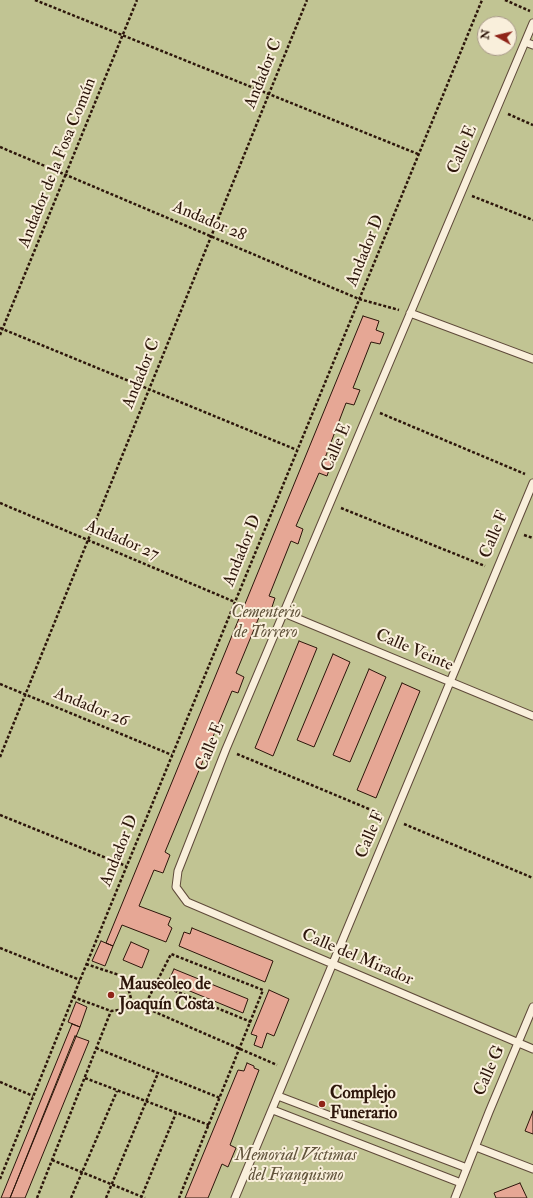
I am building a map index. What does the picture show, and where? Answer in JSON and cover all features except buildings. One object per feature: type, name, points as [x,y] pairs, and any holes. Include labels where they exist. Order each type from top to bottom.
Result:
[{"type":"lane","name":"Calle E","points":[[176,887],[178,871],[226,749],[533,23]]},
{"type":"lane","points":[[525,42],[533,45]]},
{"type":"lane","points":[[410,314],[533,359]]},
{"type":"lane","name":"Calle F","points":[[235,1198],[273,1110],[288,1070],[533,482]]},
{"type":"lane","name":"Calle Veinte","points":[[284,613],[533,716]]},
{"type":"lane","name":"Calle del Mirador","points":[[176,887],[187,902],[533,1049]]},
{"type":"lane","name":"Calle G","points":[[455,1198],[533,1006]]},
{"type":"lane","points":[[278,1096],[467,1168]]},
{"type":"lane","points":[[273,1110],[461,1183]]},
{"type":"lane","points":[[476,1147],[533,1170]]},
{"type":"path","points":[[35,0],[419,154]]},
{"type":"path","name":"Andador de la Fosa Común","points":[[0,335],[1,328],[66,175],[137,0]]},
{"type":"path","name":"Andador C","points":[[0,757],[307,0]]},
{"type":"path","name":"Andador D","points":[[0,1179],[126,866],[482,0]]},
{"type":"path","points":[[505,0],[533,12]]},
{"type":"path","points":[[497,109],[533,125]]},
{"type":"path","name":"Andador 28","points":[[0,147],[359,299],[410,314]]},
{"type":"path","points":[[462,192],[533,220]]},
{"type":"path","points":[[1,328],[297,450]]},
{"type":"path","points":[[370,409],[526,474]]},
{"type":"path","name":"Andador 27","points":[[0,503],[235,602]]},
{"type":"path","points":[[330,504],[496,571]]},
{"type":"path","name":"Andador 26","points":[[0,684],[172,755]]},
{"type":"path","points":[[226,749],[533,878]]},
{"type":"path","points":[[0,815],[126,866]]},
{"type":"path","points":[[0,948],[80,980]]},
{"type":"path","points":[[144,1007],[171,954],[263,990],[179,1198]]},
{"type":"path","points":[[86,964],[125,976],[132,1002]]},
{"type":"path","points":[[156,983],[251,1022]]},
{"type":"path","points":[[73,997],[111,1012],[126,1009],[132,1002]]},
{"type":"path","points":[[132,1002],[288,1070]]},
{"type":"path","points":[[37,1198],[111,1012]]},
{"type":"path","points":[[96,1048],[220,1098]]},
{"type":"path","points":[[106,1198],[158,1073]]},
{"type":"path","points":[[85,1078],[209,1125]]},
{"type":"path","points":[[0,1082],[33,1096]]},
{"type":"path","points":[[71,1198],[117,1090]]},
{"type":"path","points":[[141,1197],[176,1113]]},
{"type":"path","points":[[52,1160],[145,1198]]},
{"type":"green space","name":"Cementerio de Torrero","points":[[0,0],[533,0],[533,1198],[0,1198]]},
{"type":"place","name":"Mauseoleo de Joaquín Costa","points":[[111,995]]},
{"type":"place","name":"Complejo Funerario","points":[[322,1104]]},
{"type":"park label","name":"Memorial Víctimas del Franquismo","points":[[296,1166]]}]
